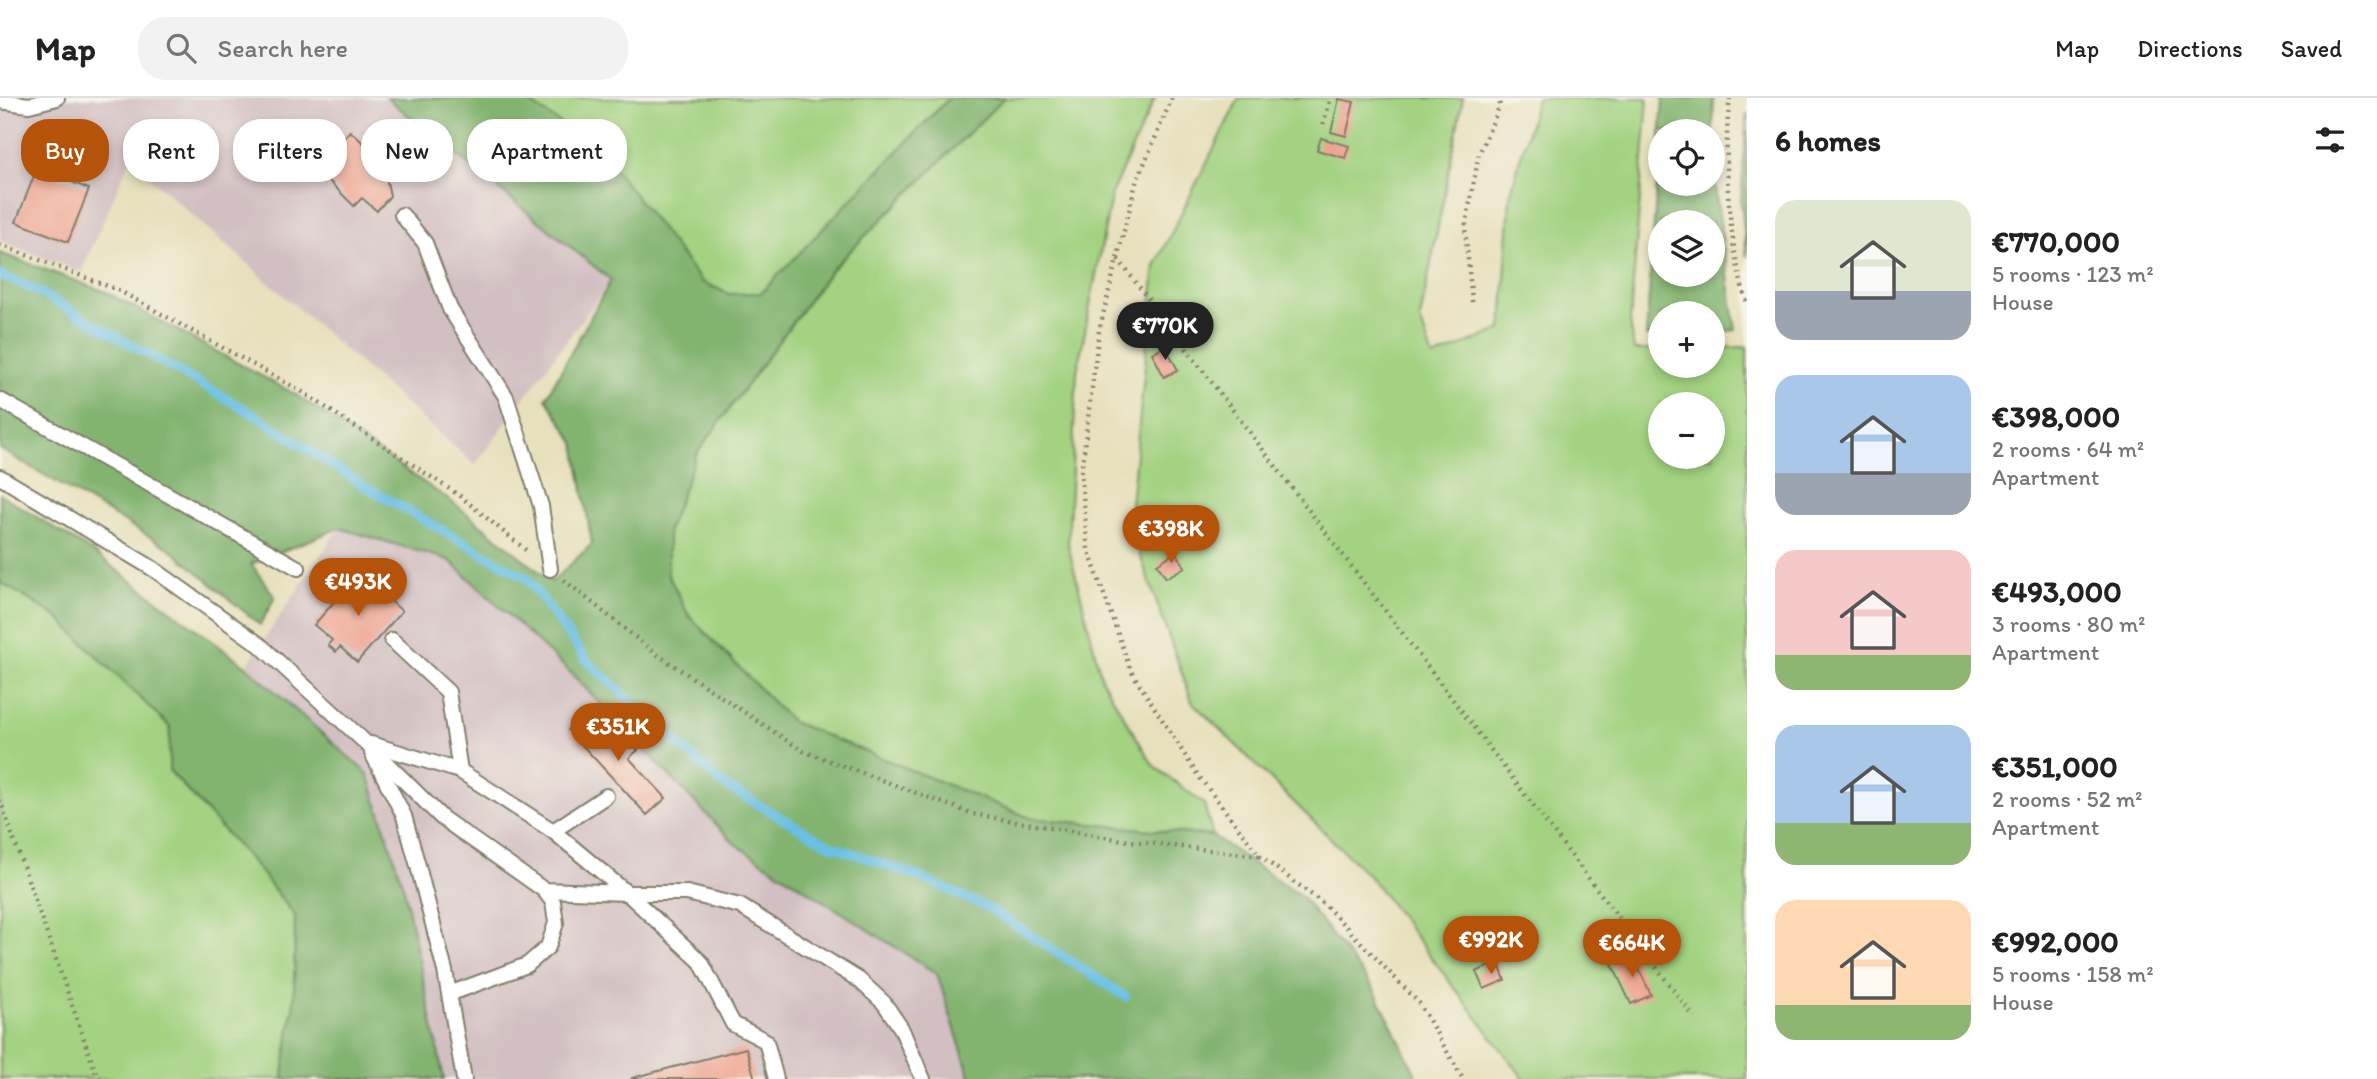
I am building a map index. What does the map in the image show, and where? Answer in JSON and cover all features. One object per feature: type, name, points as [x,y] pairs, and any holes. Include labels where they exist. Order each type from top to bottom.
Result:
[{"type":"lane","points":[[0,101],[29,105],[57,98]]},
{"type":"lane","points":[[402,215],[425,243],[450,309],[506,397],[541,506],[550,569]]},
{"type":"lane","points":[[0,400],[298,568]]},
{"type":"lane","points":[[0,477],[152,568],[260,645],[442,818],[544,890],[553,902],[556,923],[548,947],[527,965],[449,994]]},
{"type":"lane","points":[[392,640],[448,692],[460,771]]},
{"type":"lane","points":[[366,743],[460,771],[553,831],[627,892],[701,962],[733,1024],[766,1041],[776,1079]]},
{"type":"lane","points":[[366,743],[404,816],[445,971],[464,1079]]},
{"type":"lane","points":[[553,831],[606,796]]},
{"type":"lane","points":[[544,890],[687,892],[740,906],[859,980],[884,1003],[901,1028],[923,1079]]},
{"type":"path","points":[[1172,98],[1136,183],[1099,331],[1082,474],[1088,549],[1131,671],[1197,775],[1260,856],[1324,904],[1419,1003],[1463,1079]]},
{"type":"path","points":[[1323,124],[1331,98]]},
{"type":"path","points":[[1472,302],[1465,229],[1479,155],[1500,105],[1499,98]]},
{"type":"path","points":[[1730,98],[1726,128],[1731,209],[1739,279],[1747,303]]},
{"type":"path","points":[[0,244],[118,290],[301,391],[460,496],[654,653],[803,751],[973,814],[1122,840],[1260,856]]},
{"type":"path","points":[[1117,258],[1694,1017]]},
{"type":"path","points":[[0,800],[98,1079]]},
{"type":"shaded area","points":[[0,98],[387,98],[413,119],[361,119],[361,182],[453,182],[453,152],[467,163],[467,182],[490,182],[611,280],[475,465],[155,182],[219,182],[219,119],[123,119],[123,176],[81,272],[0,241]]},
{"type":"shaded area","points":[[339,528],[449,560],[571,673],[735,844],[937,974],[971,1079],[444,1079],[404,889],[246,666]]},
{"type":"green space","points":[[387,98],[523,98],[554,119],[467,119],[467,163],[453,152],[453,119],[413,119]]},
{"type":"green space","points":[[523,98],[949,98],[761,294],[729,294],[702,282],[625,182],[627,119],[554,119]]},
{"type":"green space","points":[[949,98],[1004,98],[832,269],[697,453],[668,530],[668,575],[689,616],[792,722],[1030,818],[1213,836],[1302,897],[1374,989],[1418,1079],[971,1079],[937,974],[735,844],[571,673],[449,560],[339,528],[251,564],[275,597],[260,625],[169,548],[0,449],[0,253],[106,292],[295,394],[455,504],[552,582],[592,544],[575,443],[546,398],[611,280],[490,182],[625,182],[702,282],[729,294],[761,293]]},
{"type":"green space","points":[[1004,98],[1155,98],[1112,192],[1077,372],[1068,545],[1102,680],[1153,765],[1204,804],[1213,836],[1030,818],[792,722],[689,616],[668,575],[668,530],[696,453],[832,269]]},
{"type":"green space","points":[[1239,98],[1463,98],[1420,319],[1433,358],[1502,329],[1510,196],[1537,98],[1648,98],[1630,321],[1634,350],[1648,350],[1648,378],[1725,378],[1725,348],[1747,347],[1747,1079],[1524,1079],[1370,877],[1192,702],[1129,524],[1155,266]]},
{"type":"green space","points":[[1663,98],[1714,98],[1713,119],[1662,119]]},
{"type":"green space","points":[[1747,113],[1747,257],[1741,202]]},
{"type":"green space","points":[[1656,196],[1716,196],[1718,210],[1655,210]]},
{"type":"green space","points":[[1725,255],[1736,330],[1725,331],[1725,301],[1648,301],[1650,287],[1725,287]]},
{"type":"green space","points":[[0,494],[94,553],[246,666],[368,774],[404,889],[444,1079],[285,1079],[283,1075],[294,1003],[295,916],[255,865],[169,770],[170,727],[56,616],[0,582]]},
{"type":"green space","points":[[0,582],[56,616],[170,727],[169,770],[255,865],[295,916],[294,1003],[283,1075],[285,1079],[0,1079]]},
{"type":"building","points":[[1339,99],[1354,102],[1346,136],[1331,132]]},
{"type":"building","points":[[350,131],[361,141],[361,182],[387,182],[390,196],[377,211],[362,198],[354,206],[330,182],[347,182],[347,134]]},
{"type":"building","points":[[1321,138],[1349,146],[1345,158],[1317,150]]},
{"type":"building","points":[[32,182],[72,182],[89,189],[68,242],[16,222]]},
{"type":"building","points":[[1165,346],[1178,370],[1164,377],[1152,353]]},
{"type":"building","points":[[1176,552],[1185,567],[1166,578],[1157,564]]},
{"type":"building","points":[[359,573],[402,611],[357,662],[340,647],[336,652],[328,645],[332,640],[314,625]]},
{"type":"building","points":[[587,713],[618,746],[627,738],[638,750],[629,758],[666,798],[647,815],[568,730]]},
{"type":"building","points":[[1632,954],[1651,995],[1631,1004],[1612,964]]},
{"type":"building","points":[[1498,962],[1505,980],[1484,989],[1476,972]]},
{"type":"building","points":[[746,1048],[755,1079],[632,1078]]},
{"type":"waterway","points":[[0,275],[35,290],[255,415],[366,487],[527,578],[588,662],[725,786],[830,845],[922,878],[990,909],[1126,997]]}]
